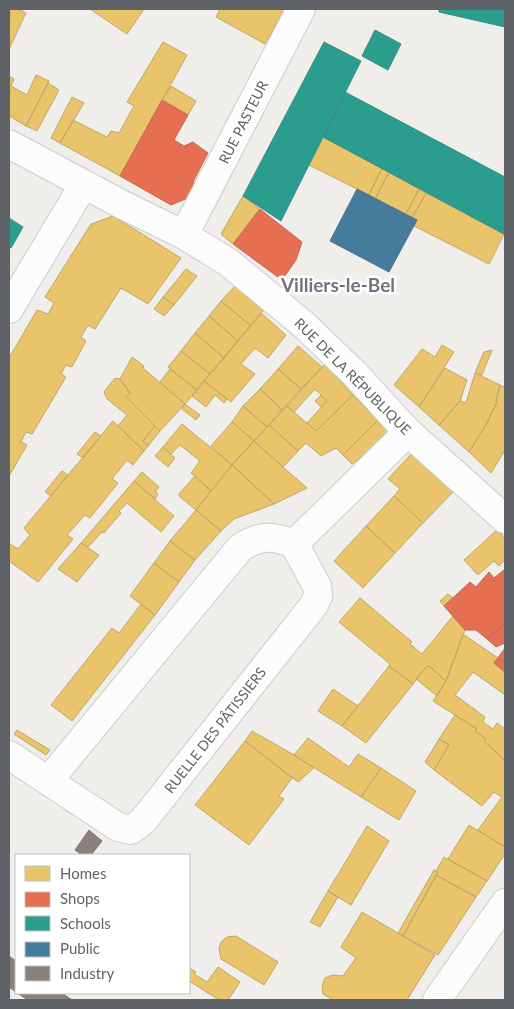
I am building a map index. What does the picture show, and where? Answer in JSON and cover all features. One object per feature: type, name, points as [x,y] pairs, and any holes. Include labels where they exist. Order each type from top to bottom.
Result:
[{"type":"street","name":"RUE PASTEUR","points":[[184,235],[301,9]]},
{"type":"street","name":"RUE DE LA RÉPUBLIQUE","points":[[9,144],[184,235],[228,262],[303,324],[355,374],[408,432],[505,519]]},
{"type":"street","points":[[9,309],[84,184]]},
{"type":"street","points":[[49,780],[240,548],[253,540],[266,537],[280,538],[294,544],[408,432]]},
{"type":"street","name":"RUELLE DES PÂTISSIERS","points":[[9,755],[118,827],[130,830],[142,821],[314,605],[318,596],[317,586],[294,544]]},
{"type":"street","points":[[444,995],[505,903]]},
{"type":"building: Homes","points":[[10,9],[18,9],[26,13],[9,49]]},
{"type":"building: Homes","points":[[90,9],[144,9],[127,34]]},
{"type":"building: Homes","points":[[220,9],[285,9],[265,44],[216,17]]},
{"type":"building: Homes","points":[[163,42],[187,55],[120,176],[60,143],[73,120],[107,137],[111,131],[119,133],[134,106],[127,102]]},
{"type":"building: Homes","points":[[36,75],[49,81],[26,126],[9,116],[9,76],[14,79],[11,86],[27,95]]},
{"type":"building: Homes","points":[[48,83],[59,90],[37,131],[26,126]]},
{"type":"building: Homes","points":[[171,86],[196,101],[188,115],[162,100]]},
{"type":"building: Homes","points":[[72,97],[84,103],[60,143],[51,138]]},
{"type":"building: Homes","points":[[323,137],[382,168],[369,195],[309,165]]},
{"type":"building: Homes","points":[[382,168],[389,172],[375,199],[369,195]]},
{"type":"building: Homes","points":[[389,172],[419,189],[406,214],[375,199]]},
{"type":"building: Homes","points":[[419,189],[426,193],[412,218],[406,214]]},
{"type":"building: Homes","points":[[426,193],[504,234],[489,264],[414,226],[417,220],[412,218]]},
{"type":"building: Homes","points":[[243,196],[260,209],[233,244],[221,234]]},
{"type":"building: Homes","points":[[113,216],[181,258],[148,304],[121,288],[95,329],[88,325],[81,337],[86,341],[72,367],[66,365],[61,374],[66,377],[32,434],[26,432],[21,442],[27,445],[9,476],[9,358],[37,310],[48,314],[54,303],[45,297],[91,224]]},
{"type":"building: Homes","points":[[186,269],[197,276],[174,305],[163,297]]},
{"type":"building: Homes","points":[[237,284],[266,307],[251,326],[221,301]]},
{"type":"building: Homes","points":[[163,297],[174,305],[164,316],[154,309]]},
{"type":"building: Homes","points":[[221,301],[251,326],[238,341],[209,316]]},
{"type":"building: Homes","points":[[261,313],[286,335],[268,358],[255,348],[241,364],[255,374],[231,402],[204,381]]},
{"type":"building: Homes","points":[[209,316],[238,341],[224,358],[195,333]]},
{"type":"building: Homes","points":[[195,333],[224,358],[210,374],[181,351]]},
{"type":"building: Homes","points":[[442,345],[454,352],[419,407],[394,385],[422,349],[435,357]]},
{"type":"building: Homes","points":[[298,346],[322,367],[301,389],[278,369]]},
{"type":"building: Homes","points":[[492,350],[482,375],[475,373],[484,352]]},
{"type":"building: Homes","points":[[181,351],[210,374],[197,390],[168,367]]},
{"type":"building: Homes","points":[[132,357],[185,404],[160,431],[126,397],[130,393],[120,379]]},
{"type":"building: Homes","points":[[325,364],[353,395],[316,431],[307,423],[327,401],[315,389],[294,412],[287,406]]},
{"type":"building: Homes","points":[[445,368],[467,380],[460,401],[439,425],[419,407]]},
{"type":"building: Homes","points":[[170,369],[197,390],[185,404],[160,382]]},
{"type":"building: Homes","points":[[278,369],[301,389],[282,410],[260,389]]},
{"type":"building: Homes","points":[[475,373],[500,385],[497,402],[487,423],[469,452],[439,425],[460,401],[466,403]]},
{"type":"building: Homes","points":[[115,378],[120,379],[130,393],[126,397],[155,426],[143,441],[148,446],[144,451],[118,426],[127,415],[107,399],[104,392]]},
{"type":"building: Homes","points":[[204,381],[227,399],[224,403],[215,395],[206,407],[192,396]]},
{"type":"building: Homes","points":[[505,384],[505,450],[491,473],[469,452],[487,423],[497,402],[500,385],[504,387]]},
{"type":"building: Homes","points":[[260,389],[282,410],[267,427],[243,406]]},
{"type":"building: Homes","points":[[321,395],[327,401],[321,407],[315,401]]},
{"type":"building: Homes","points":[[353,395],[378,420],[343,455],[336,448],[321,456],[306,443],[298,451],[269,425],[287,406],[316,431]]},
{"type":"building: Homes","points":[[185,404],[200,415],[196,420],[182,409]]},
{"type":"building: Homes","points":[[243,406],[267,427],[254,441],[232,422]]},
{"type":"building: Homes","points":[[378,420],[389,431],[373,449],[352,464],[343,455]]},
{"type":"building: Homes","points":[[113,421],[144,451],[133,465],[127,460],[112,479],[118,483],[90,518],[85,515],[67,535],[73,539],[38,582],[9,561],[9,545],[18,549],[30,535],[24,528]]},
{"type":"building: Homes","points":[[232,422],[254,441],[232,465],[211,446]]},
{"type":"building: Homes","points":[[182,424],[232,465],[211,491],[191,473],[200,461],[180,445],[171,454],[163,447]]},
{"type":"building: Homes","points":[[269,425],[298,451],[283,467],[254,441]]},
{"type":"building: Homes","points":[[155,426],[160,431],[148,446],[143,441]]},
{"type":"building: Homes","points":[[95,432],[101,436],[83,458],[77,454]]},
{"type":"building: Homes","points":[[254,441],[307,488],[274,504],[232,465]]},
{"type":"building: Homes","points":[[163,447],[175,458],[168,467],[155,456]]},
{"type":"building: Homes","points":[[413,452],[454,491],[423,523],[394,496],[400,489],[388,479]]},
{"type":"building: Homes","points":[[232,465],[274,504],[234,519],[221,531],[196,510]]},
{"type":"building: Homes","points":[[62,471],[68,475],[51,496],[45,492]]},
{"type":"building: Homes","points":[[142,472],[159,487],[155,492],[158,494],[155,499],[134,481]]},
{"type":"building: Homes","points":[[195,476],[211,491],[196,510],[179,496]]},
{"type":"building: Homes","points":[[134,481],[174,516],[161,532],[127,503],[104,533],[102,532],[88,547],[81,543]]},
{"type":"building: Homes","points":[[394,496],[423,523],[395,553],[366,526]]},
{"type":"building: Homes","points":[[196,510],[221,531],[195,560],[170,541]]},
{"type":"building: Homes","points":[[366,526],[395,553],[363,588],[334,561]]},
{"type":"building: Homes","points":[[497,530],[505,538],[505,560],[499,566],[494,561],[478,575],[464,560]]},
{"type":"building: Homes","points":[[170,541],[195,560],[179,582],[154,563]]},
{"type":"building: Homes","points":[[81,543],[99,555],[77,582],[58,569]]},
{"type":"building: Homes","points":[[154,563],[179,582],[155,615],[130,596]]},
{"type":"building: Homes","points":[[448,594],[453,598],[444,606],[440,601]]},
{"type":"building: Homes","points":[[360,598],[412,642],[410,644],[422,654],[453,616],[465,630],[446,681],[428,665],[413,684],[389,666],[390,664],[339,622]]},
{"type":"building: Homes","points":[[141,604],[155,615],[72,721],[51,705],[112,628],[119,633]]},
{"type":"building: Homes","points":[[463,634],[498,658],[494,663],[505,672],[505,695],[473,672],[455,695],[485,717],[483,722],[493,729],[497,723],[505,729],[505,761],[484,741],[486,739],[475,731],[477,729],[433,701],[446,681]]},
{"type":"building: Homes","points":[[428,665],[446,681],[437,696],[416,679]]},
{"type":"building: Homes","points":[[389,666],[413,684],[366,743],[342,726]]},
{"type":"building: Homes","points":[[333,689],[358,706],[342,726],[318,711]]},
{"type":"building: Homes","points":[[455,715],[477,729],[475,731],[486,739],[484,741],[505,761],[505,847],[478,830],[502,797],[494,792],[482,806],[434,770],[449,745],[439,739]]},
{"type":"building: Homes","points":[[17,730],[50,750],[46,755],[14,734]]},
{"type":"building: Homes","points":[[252,731],[314,768],[298,782],[245,741]]},
{"type":"building: Homes","points":[[308,738],[349,767],[358,754],[381,768],[361,797],[294,755]]},
{"type":"building: Homes","points":[[439,739],[449,745],[434,770],[425,762]]},
{"type":"building: Homes","points":[[245,741],[292,778],[279,796],[284,799],[249,845],[195,805]]},
{"type":"building: Homes","points":[[381,768],[416,791],[399,820],[361,797]]},
{"type":"building: Homes","points":[[469,825],[505,847],[505,854],[487,881],[448,859]]},
{"type":"building: Homes","points":[[367,826],[389,841],[351,905],[328,891]]},
{"type":"building: Homes","points":[[444,857],[487,881],[476,897],[436,875],[438,872],[436,871]]},
{"type":"building: Homes","points":[[434,870],[438,872],[403,936],[398,933]]},
{"type":"building: Homes","points":[[436,875],[476,897],[438,955],[403,936]]},
{"type":"building: Homes","points":[[328,891],[338,897],[320,927],[310,922]]},
{"type":"building: Homes","points":[[362,912],[435,955],[407,1000],[333,1000],[323,994],[322,986],[325,978],[332,975],[343,976],[356,958],[341,947]]},
{"type":"building: Homes","points":[[236,936],[278,962],[264,985],[221,959],[219,949],[221,942],[227,937]]},
{"type":"building: Homes","points":[[218,967],[240,982],[228,1000],[219,1000],[190,982],[190,969],[196,972],[194,974],[207,982]]},
{"type":"building: Shops","points":[[162,100],[188,115],[174,140],[184,146],[193,142],[208,153],[193,182],[195,183],[188,198],[171,205],[120,176]]},
{"type":"building: Shops","points":[[260,209],[302,242],[296,260],[282,280],[233,244]]},
{"type":"building: Shops","points":[[505,569],[505,623],[487,639],[476,630],[465,630],[444,606],[470,582],[476,587],[489,572],[494,578]]},
{"type":"building: Shops","points":[[505,623],[505,643],[496,647],[487,639]]},
{"type":"building: Shops","points":[[505,648],[505,672],[494,663]]},
{"type":"building: Schools","points":[[439,9],[505,9],[505,27],[439,12]]},
{"type":"building: Schools","points":[[375,30],[401,44],[388,70],[362,56]]},
{"type":"building: Schools","points":[[324,42],[361,61],[281,221],[243,196]]},
{"type":"building: Schools","points":[[345,92],[505,177],[504,234],[323,137]]},
{"type":"building: Schools","points":[[9,218],[23,227],[11,248],[9,247]]},
{"type":"building: Public","points":[[357,189],[417,220],[389,272],[330,241]]},
{"type":"building: Industry","points":[[89,830],[102,841],[92,854],[81,854],[75,850]]},
{"type":"building: Industry","points":[[9,956],[15,960],[15,991],[9,987]]},
{"type":"building: Industry","points":[[19,994],[63,994],[72,1000],[28,1000]]},
{"type":"district","name":"Villiers-le-Bel","points":[[338,284]]}]
